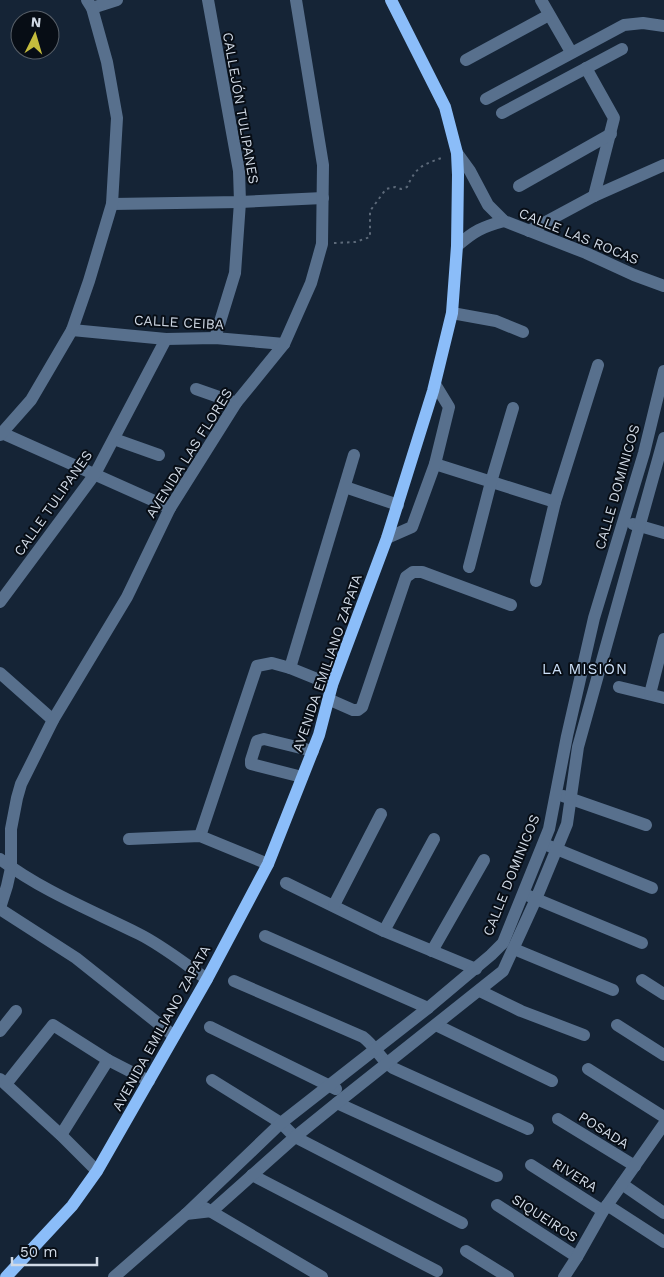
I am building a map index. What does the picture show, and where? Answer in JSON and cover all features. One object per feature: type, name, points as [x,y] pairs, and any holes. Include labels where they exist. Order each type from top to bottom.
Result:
[{"type":"main road","name":"AVENIDA EMILIANO ZAPATA","points":[[6,1277],[72,1206],[97,1171],[207,979],[268,864],[319,735],[332,685],[387,538],[435,384],[452,313],[457,246],[457,153],[445,106],[391,0]]},
{"type":"street","points":[[117,0],[89,4],[107,62],[117,118],[112,204],[72,330],[31,400],[1,434],[170,508]]},
{"type":"street","name":"CALLEJÓN TULIPANES","points":[[208,0],[239,171],[240,202],[235,273],[214,338]]},
{"type":"street","name":"AVENIDA LAS FLORES","points":[[0,908],[11,868],[11,829],[17,798],[21,784],[52,720],[127,598],[170,508],[236,403],[284,344],[311,283],[322,244],[323,165],[296,0]]},
{"type":"street","points":[[541,0],[571,52]]},
{"type":"street","points":[[466,60],[549,15]]},
{"type":"street","points":[[486,99],[624,25],[643,23],[664,26]]},
{"type":"street","points":[[502,113],[622,49]]},
{"type":"street","points":[[586,68],[614,118],[594,196]]},
{"type":"street","points":[[519,186],[611,134]]},
{"type":"street","name":"CALLE LAS ROCAS","points":[[457,153],[470,171],[488,204],[504,221],[664,286]]},
{"type":"street","points":[[529,231],[594,196],[664,165]]},
{"type":"street","points":[[112,204],[240,202],[323,198]]},
{"type":"street","points":[[457,246],[484,226],[504,221]]},
{"type":"street","points":[[452,313],[496,321],[523,332]]},
{"type":"street","name":"CALLE CEIBA","points":[[72,330],[166,338],[214,338],[284,344]]},
{"type":"street","name":"CALLE TULIPANES","points":[[0,602],[95,474],[166,338]]},
{"type":"street","points":[[536,581],[555,502],[598,365]]},
{"type":"street","name":"CALLE DOMINICOS","points":[[114,1277],[186,1214],[280,1123],[428,1008],[476,969],[503,943],[549,828],[594,618],[644,453],[664,371]]},
{"type":"street","points":[[387,538],[412,527],[435,464],[449,406],[435,384]]},
{"type":"street","points":[[196,388],[236,403]]},
{"type":"street","points":[[469,567],[513,408]]},
{"type":"street","points":[[186,1214],[212,1211],[342,1099],[503,971],[536,899],[567,824],[578,747],[664,438]]},
{"type":"street","points":[[114,439],[159,455]]},
{"type":"street","points":[[290,668],[354,455]]},
{"type":"street","points":[[435,464],[555,502]]},
{"type":"street","points":[[344,487],[398,505]]},
{"type":"street","points":[[623,521],[664,532]]},
{"type":"street","points":[[328,699],[353,710],[358,710],[362,707],[406,577],[413,572],[422,572],[511,605]]},
{"type":"street","points":[[650,694],[664,639]]},
{"type":"street","points":[[200,836],[257,666],[272,663],[290,668],[332,685]]},
{"type":"street","points":[[0,673],[52,720]]},
{"type":"street","points":[[581,677],[596,680]]},
{"type":"street","points":[[619,687],[664,698]]},
{"type":"street","points":[[302,778],[251,764],[250,760],[257,741],[264,739],[312,750]]},
{"type":"street","points":[[555,793],[646,825]]},
{"type":"street","points":[[334,905],[380,814]]},
{"type":"street","points":[[129,839],[200,836],[268,864]]},
{"type":"street","points":[[384,931],[434,839]]},
{"type":"street","points":[[543,843],[652,888]]},
{"type":"street","points":[[0,859],[11,868],[54,893],[142,936],[207,979]]},
{"type":"street","points":[[432,952],[484,860]]},
{"type":"street","points":[[286,883],[384,931],[476,969]]},
{"type":"street","points":[[522,893],[642,943]]},
{"type":"street","points":[[0,908],[76,958],[174,1036]]},
{"type":"street","points":[[265,936],[428,1008]]},
{"type":"street","points":[[514,949],[613,990]]},
{"type":"street","points":[[642,980],[664,994]]},
{"type":"street","points":[[234,982],[363,1037],[376,1049],[387,1064],[393,1068],[528,1129]]},
{"type":"street","points":[[480,991],[522,1011],[584,1035]]},
{"type":"street","points":[[0,1031],[16,1010]]},
{"type":"street","points":[[97,1171],[62,1135],[3,1082],[53,1025],[108,1060],[149,1081]]},
{"type":"street","points":[[436,1025],[552,1081]]},
{"type":"street","points":[[616,1025],[664,1055]]},
{"type":"street","points":[[210,1026],[330,1085],[342,1099],[497,1176]]},
{"type":"street","points":[[62,1135],[108,1060]]},
{"type":"street","points":[[588,1069],[664,1117]]},
{"type":"street","points":[[212,1080],[280,1123],[295,1138],[462,1223]]},
{"type":"street","name":"POSADA","points":[[558,1119],[636,1166]]},
{"type":"street","points":[[564,1277],[605,1208],[664,1124]]},
{"type":"street","name":"RIVERA","points":[[531,1165],[664,1242]]},
{"type":"street","points":[[252,1175],[437,1271]]},
{"type":"street","points":[[622,1184],[664,1212]]},
{"type":"street","points":[[196,1204],[212,1211],[322,1277]]},
{"type":"street","name":"SIQUEIROS","points":[[497,1205],[577,1257]]},
{"type":"street","points":[[466,1251],[508,1277]]},
{"type":"path","points":[[322,244],[343,241],[355,242],[370,237],[370,211],[386,189],[394,187],[407,188],[411,178],[421,165],[457,153]]},
{"type":"district","name":"LA MISIÓN","points":[[585,669]]}]
